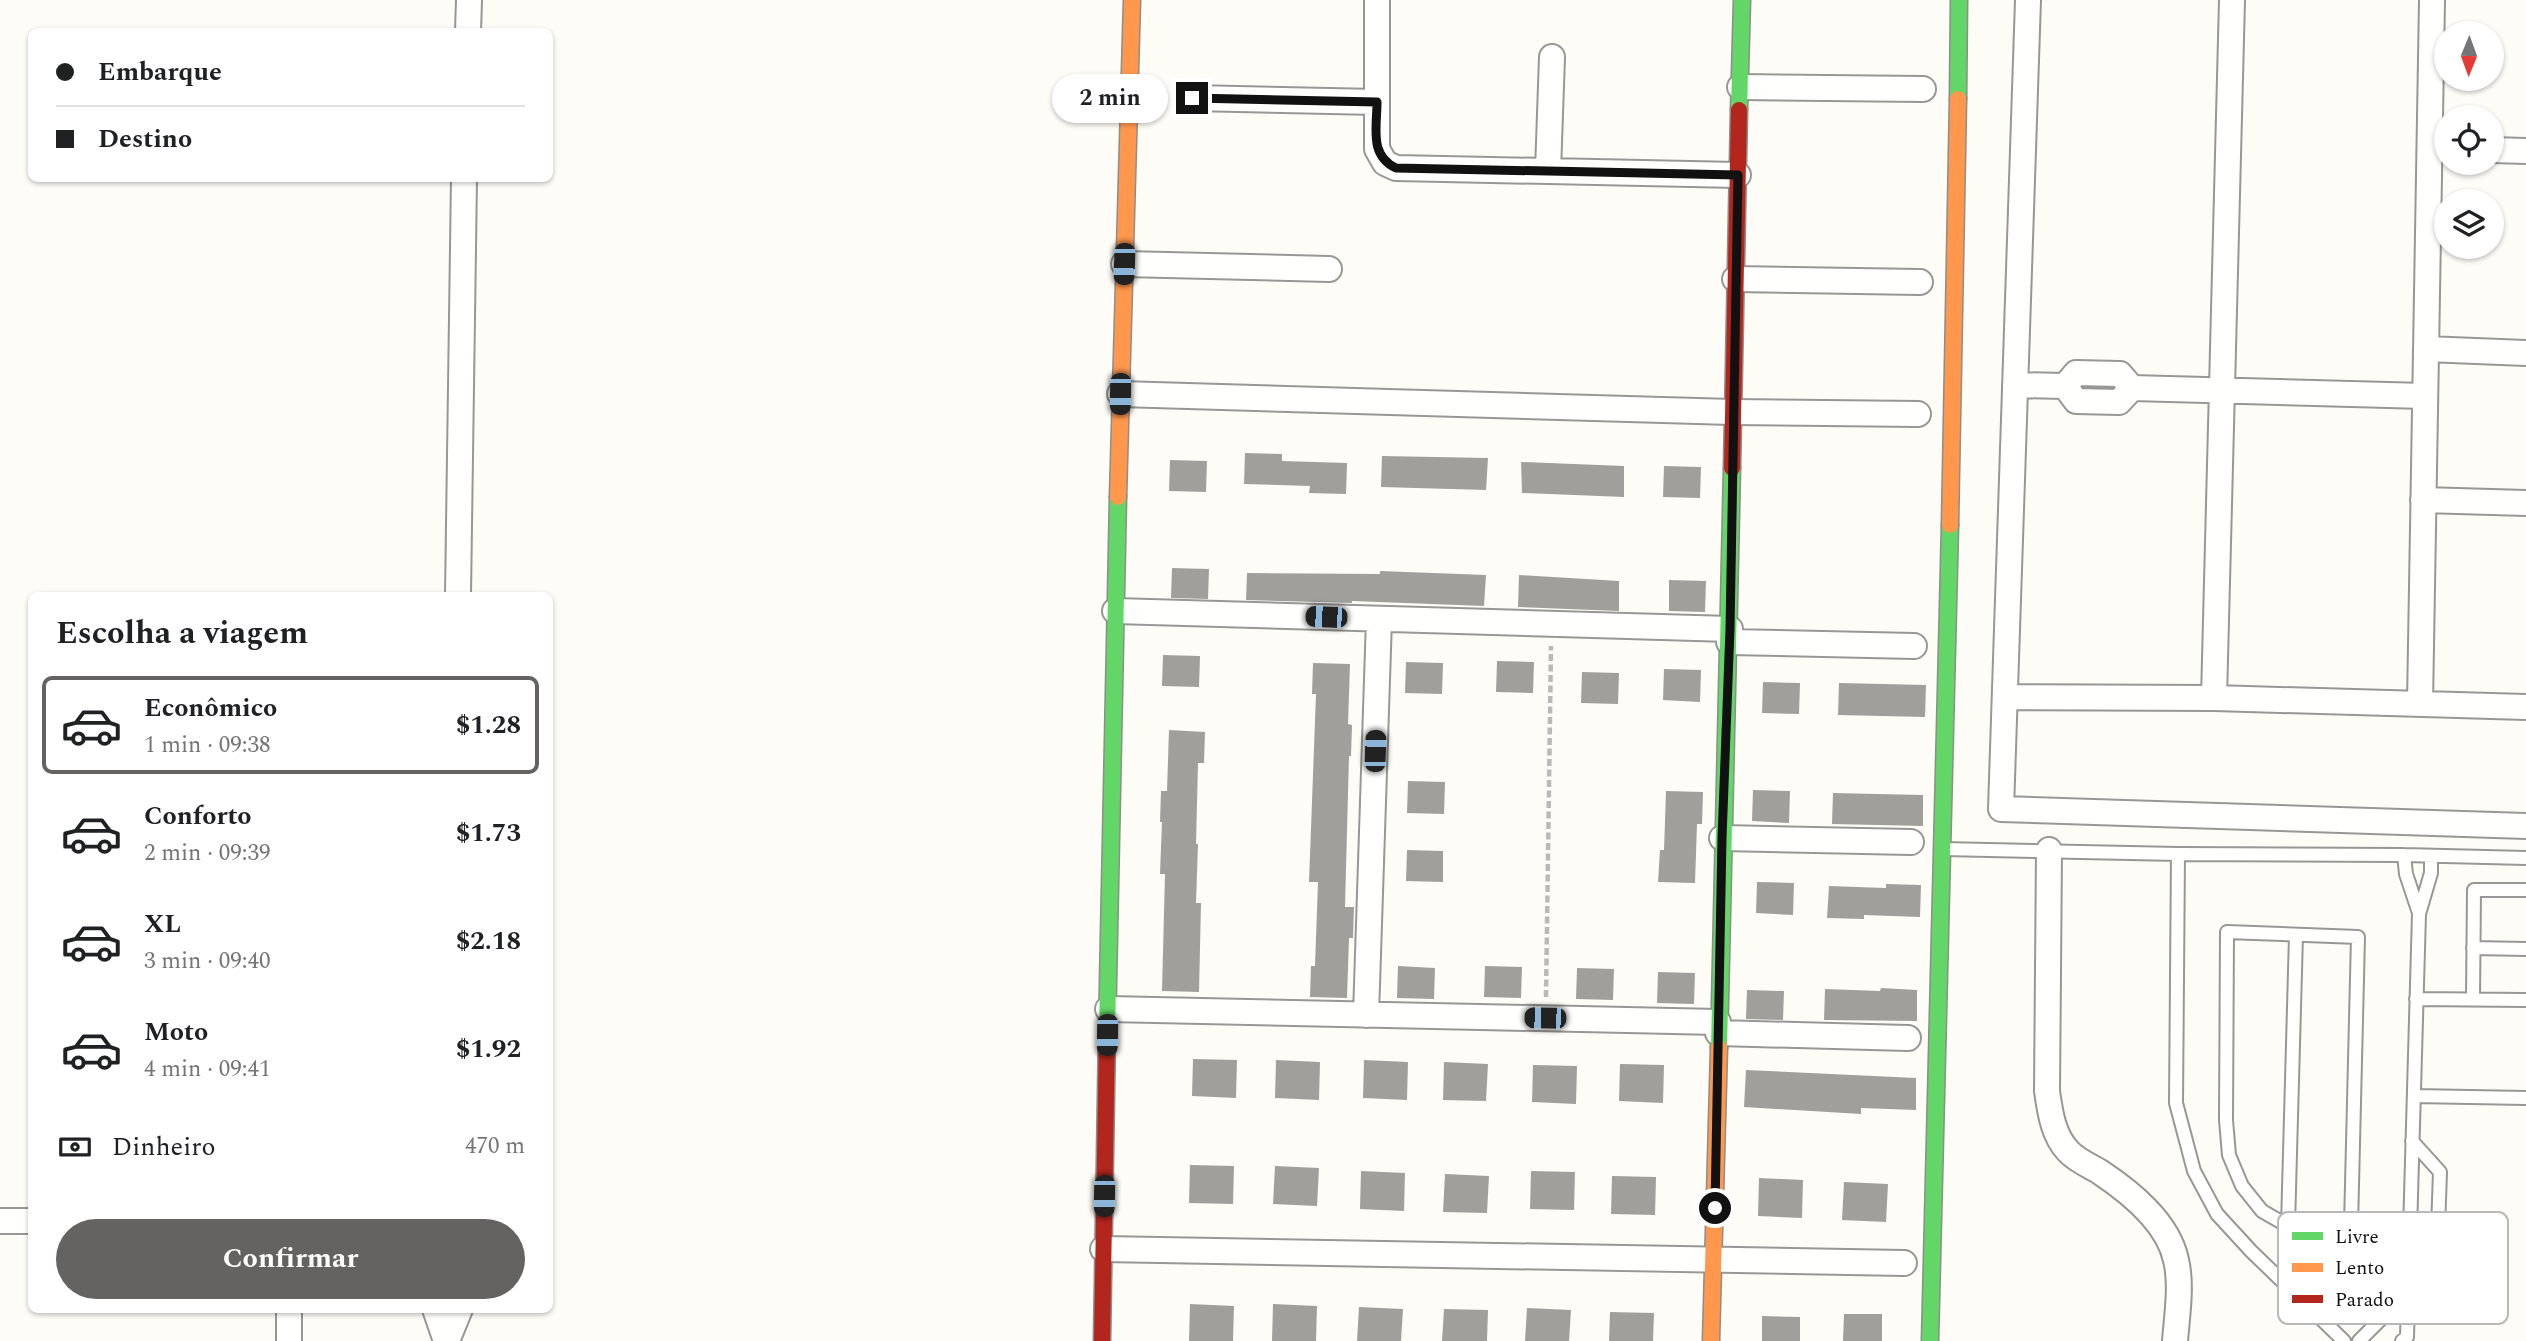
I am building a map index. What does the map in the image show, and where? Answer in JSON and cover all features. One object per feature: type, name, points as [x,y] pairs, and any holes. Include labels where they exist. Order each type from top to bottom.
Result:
[{"type":"street","points":[[468,28],[469,0]]},
{"type":"street","points":[[1102,1341],[1115,611],[1132,0]]},
{"type":"street","points":[[1377,0],[1377,149],[1385,163],[1396,168],[1738,175]]},
{"type":"street","points":[[1711,1341],[1742,0]]},
{"type":"street","points":[[1930,1341],[1954,401],[1959,0]]},
{"type":"street","points":[[1959,17],[1976,0]]},
{"type":"street","points":[[2028,0],[2001,809],[2526,827]]},
{"type":"street","points":[[2214,698],[2232,0]]},
{"type":"street","points":[[2432,0],[2436,105]]},
{"type":"street","points":[[1548,171],[1552,57]]},
{"type":"street","points":[[1740,87],[1923,89]]},
{"type":"street","points":[[1192,98],[1377,102]]},
{"type":"street","points":[[2504,150],[2526,150]]},
{"type":"street","points":[[2420,704],[2426,349],[2436,175]]},
{"type":"street","points":[[458,592],[464,182]]},
{"type":"street","points":[[1124,264],[1329,269]]},
{"type":"street","points":[[1735,279],[1920,282]]},
{"type":"street","points":[[2426,349],[2526,353]]},
{"type":"street","points":[[2015,385],[2065,386],[2076,401],[2119,402],[2132,388],[2425,396]]},
{"type":"street","points":[[1120,394],[1732,412],[1918,414]]},
{"type":"street","points":[[2423,500],[2526,503]]},
{"type":"street","points":[[1115,611],[1551,624],[1914,646]]},
{"type":"street","points":[[1366,1014],[1379,619]]},
{"type":"street","points":[[2005,697],[2214,698],[2526,707]]},
{"type":"street","points":[[1722,838],[1911,842]]},
{"type":"street","points":[[2049,850],[2047,1091],[2052,1123],[2068,1152],[2137,1199],[2164,1233],[2176,1259],[2178,1287],[2175,1341]]},
{"type":"street","points":[[1108,1009],[1545,1018],[1908,1038]]},
{"type":"street","points":[[0,1221],[28,1222]]},
{"type":"street","points":[[1103,1249],[1904,1262]]},
{"type":"street","points":[[289,1313],[289,1341]]},
{"type":"street","points":[[436,1313],[446,1341]]},
{"type":"street","points":[[446,1341],[458,1313]]},
{"type":"lane","points":[[1942,849],[2526,859]]},
{"type":"lane","points":[[2178,854],[2176,1103],[2194,1171],[2217,1214],[2278,1277]]},
{"type":"lane","points":[[2404,855],[2406,874],[2419,914]]},
{"type":"lane","points":[[2410,1212],[2419,914],[2431,873],[2431,856]]},
{"type":"lane","points":[[2473,999],[2474,890],[2526,890]]},
{"type":"lane","points":[[2278,1220],[2262,1211],[2242,1185],[2229,1154],[2226,1120],[2227,932],[2358,937],[2351,1212]]},
{"type":"lane","points":[[2288,1212],[2296,935]]},
{"type":"lane","points":[[2473,948],[2526,949]]},
{"type":"lane","points":[[2416,999],[2526,1000]]},
{"type":"lane","points":[[2414,1096],[2526,1098]]},
{"type":"lane","points":[[2412,1141],[2440,1172],[2439,1212]]},
{"type":"lane","points":[[2326,1324],[2344,1341]]},
{"type":"lane","points":[[2359,1341],[2376,1324]]},
{"type":"lane","points":[[2402,1341],[2407,1337],[2407,1324]]},
{"type":"path","points":[[1545,1018],[1551,624]]},
{"type":"building","points":[[1245,453],[1282,454],[1282,461],[1347,463],[1346,494],[1309,493],[1310,486],[1244,484]]},
{"type":"building","points":[[1382,456],[1488,458],[1486,490],[1381,487]]},
{"type":"building","points":[[1170,460],[1207,461],[1206,492],[1169,491]]},
{"type":"building","points":[[1521,462],[1624,466],[1624,497],[1522,493]]},
{"type":"building","points":[[1664,466],[1701,467],[1700,498],[1663,497]]},
{"type":"building","points":[[1172,568],[1209,569],[1208,599],[1171,598]]},
{"type":"building","points":[[1380,571],[1486,575],[1484,606],[1246,600],[1247,573],[1380,574]]},
{"type":"building","points":[[1519,575],[1619,581],[1619,611],[1518,607]]},
{"type":"building","points":[[1669,580],[1706,581],[1705,612],[1669,611]]},
{"type":"building","points":[[1163,655],[1200,656],[1199,687],[1162,686]]},
{"type":"building","points":[[1497,661],[1534,662],[1533,693],[1496,692]]},
{"type":"building","points":[[1406,662],[1443,663],[1442,694],[1405,693]]},
{"type":"building","points":[[1313,663],[1350,664],[1348,724],[1352,725],[1345,907],[1354,907],[1353,938],[1349,938],[1347,998],[1310,997],[1311,966],[1315,966],[1318,882],[1309,882],[1316,694],[1312,694]]},
{"type":"building","points":[[1664,669],[1701,670],[1700,702],[1663,700]]},
{"type":"building","points":[[1582,672],[1619,673],[1618,704],[1581,703]]},
{"type":"building","points":[[1763,682],[1800,683],[1799,714],[1762,713]]},
{"type":"building","points":[[1839,683],[1926,685],[1925,717],[1838,715]]},
{"type":"building","points":[[1169,730],[1205,732],[1204,763],[1198,763],[1196,844],[1196,903],[1201,903],[1199,992],[1162,991],[1165,874],[1160,874],[1160,822],[1161,791],[1167,791]]},
{"type":"building","points":[[1408,781],[1445,782],[1444,814],[1407,813]]},
{"type":"building","points":[[1753,790],[1790,791],[1789,823],[1752,821]]},
{"type":"building","points":[[1666,791],[1703,792],[1702,824],[1697,824],[1695,883],[1658,882],[1660,850],[1664,850]]},
{"type":"building","points":[[1833,793],[1923,795],[1923,826],[1832,824]]},
{"type":"building","points":[[1407,850],[1443,851],[1443,882],[1406,881]]},
{"type":"building","points":[[1757,882],[1794,883],[1793,915],[1756,913]]},
{"type":"building","points":[[1886,884],[1921,885],[1920,917],[1864,915],[1864,919],[1827,918],[1829,886],[1886,888]]},
{"type":"building","points":[[1398,966],[1435,968],[1434,999],[1397,998]]},
{"type":"building","points":[[1485,966],[1522,967],[1521,998],[1484,997]]},
{"type":"building","points":[[1577,968],[1614,969],[1613,1000],[1576,999]]},
{"type":"building","points":[[1658,972],[1695,973],[1694,1004],[1657,1003]]},
{"type":"building","points":[[1881,988],[1917,990],[1917,1021],[1824,1020],[1825,989],[1880,991]]},
{"type":"building","points":[[1747,990],[1784,991],[1783,1020],[1746,1019]]},
{"type":"building","points":[[1193,1059],[1237,1060],[1236,1098],[1192,1096]]},
{"type":"building","points":[[1276,1060],[1320,1062],[1319,1100],[1275,1098]]},
{"type":"building","points":[[1364,1060],[1408,1062],[1407,1100],[1363,1098]]},
{"type":"building","points":[[1444,1062],[1488,1064],[1486,1101],[1443,1100]]},
{"type":"building","points":[[1620,1064],[1664,1065],[1663,1103],[1619,1101]]},
{"type":"building","points":[[1533,1065],[1577,1066],[1576,1104],[1532,1102]]},
{"type":"building","points":[[1746,1070],[1916,1078],[1916,1110],[1861,1108],[1861,1114],[1744,1107]]},
{"type":"building","points":[[1190,1165],[1234,1166],[1233,1204],[1189,1203]]},
{"type":"building","points":[[1275,1166],[1319,1168],[1317,1206],[1273,1204]]},
{"type":"building","points":[[1361,1171],[1405,1173],[1404,1211],[1360,1209]]},
{"type":"building","points":[[1531,1171],[1575,1172],[1574,1210],[1530,1209]]},
{"type":"building","points":[[1445,1174],[1489,1176],[1487,1213],[1443,1212]]},
{"type":"building","points":[[1612,1176],[1656,1177],[1655,1215],[1611,1214]]},
{"type":"building","points":[[1759,1178],[1803,1180],[1802,1218],[1758,1216]]},
{"type":"building","points":[[1844,1182],[1888,1184],[1886,1222],[1842,1220]]},
{"type":"building","points":[[1190,1304],[1234,1306],[1233,1341],[1189,1341]]},
{"type":"building","points":[[1273,1304],[1317,1306],[1316,1341],[1272,1341]]},
{"type":"building","points":[[1359,1307],[1403,1309],[1401,1341],[1357,1341]]},
{"type":"building","points":[[1527,1308],[1571,1310],[1569,1341],[1525,1341]]},
{"type":"building","points":[[1444,1309],[1488,1310],[1487,1341],[1442,1341]]},
{"type":"building","points":[[1610,1312],[1654,1313],[1653,1341],[1609,1341]]},
{"type":"building","points":[[1844,1314],[1882,1314],[1882,1341],[1843,1341]]},
{"type":"building","points":[[1762,1316],[1800,1317],[1800,1341],[1762,1341]]},
{"type":"traffic: fast","points":[[1739,110],[1742,0]]},
{"type":"traffic: fast","points":[[1958,99],[1959,0]]},
{"type":"traffic: fast","points":[[1719,1048],[1732,468]]},
{"type":"traffic: fast","points":[[1107,1033],[1118,497]]},
{"type":"traffic: fast","points":[[1930,1341],[1950,525]]},
{"type":"traffic: slow","points":[[1118,497],[1132,0]]},
{"type":"traffic: slow","points":[[1950,525],[1958,99]]},
{"type":"traffic: slow","points":[[1711,1341],[1719,1048]]},
{"type":"traffic: jam","points":[[1732,468],[1739,110]]},
{"type":"traffic: jam","points":[[1102,1341],[1107,1033]]},
{"type":"route","points":[[1192,98],[1377,102],[1377,149],[1385,163],[1396,168],[1738,175],[1730,629],[1722,838],[1715,1208]]}]
